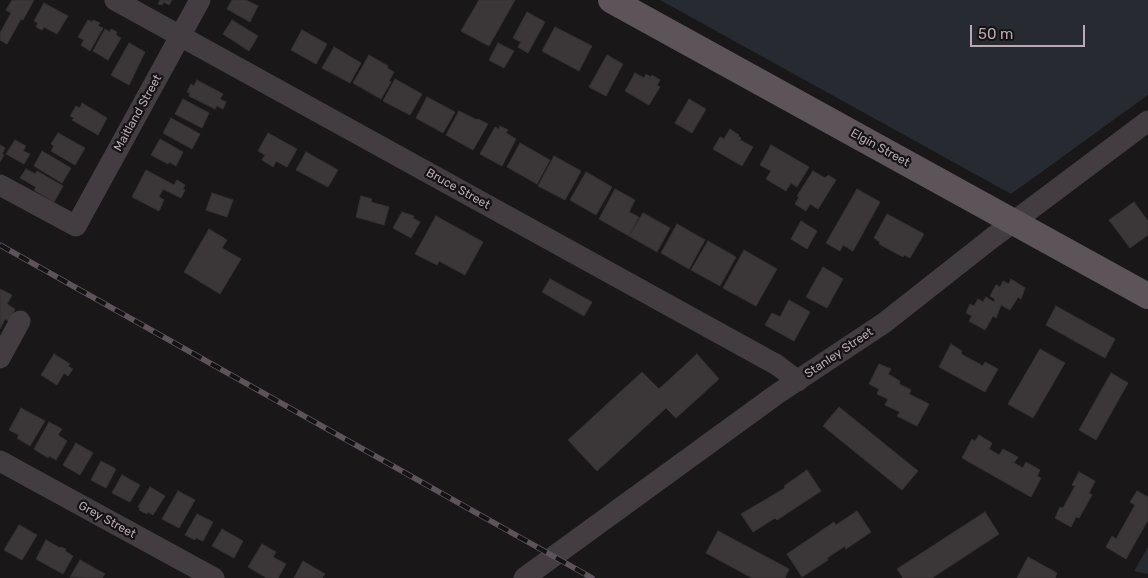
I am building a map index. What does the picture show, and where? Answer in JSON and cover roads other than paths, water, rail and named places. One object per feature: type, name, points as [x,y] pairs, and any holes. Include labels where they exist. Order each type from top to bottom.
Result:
[{"type":"main road","name":"Elgin Street","points":[[611,0],[1014,222],[1034,235],[1148,296]]},
{"type":"street","name":"Bruce Street","points":[[115,0],[768,361],[798,381]]},
{"type":"street","name":"Maitland Street","points":[[0,185],[76,226],[200,0]]},
{"type":"street","name":"Stanley Street","points":[[524,578],[777,394],[884,323],[992,238],[1148,121]]},
{"type":"street","points":[[0,358],[20,321]]},
{"type":"street","name":"Grey Street","points":[[0,461],[214,578]]},
{"type":"railway","points":[[0,245],[592,578]]}]
